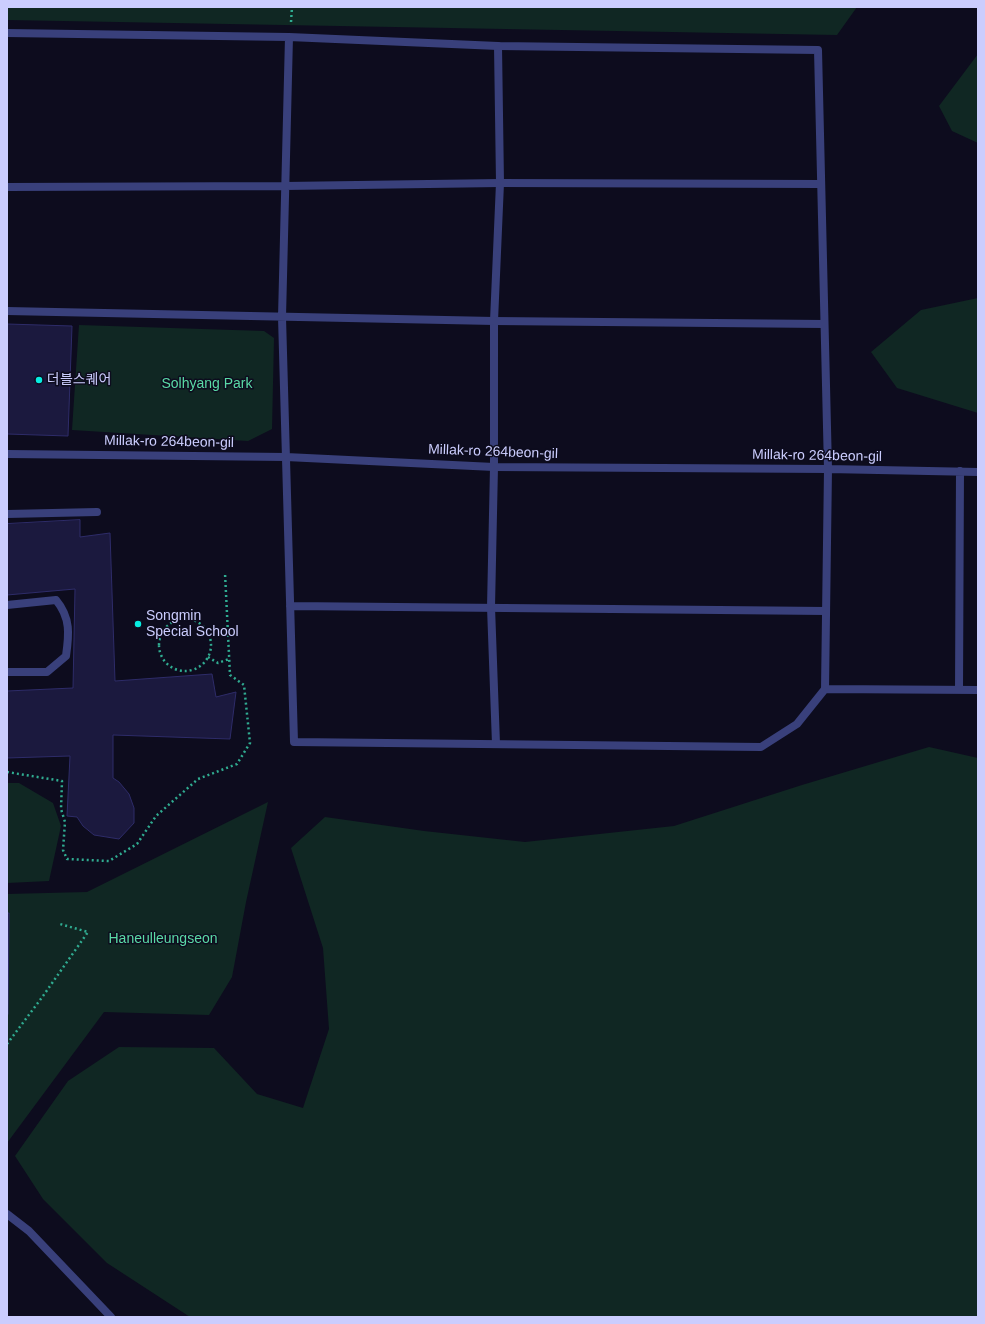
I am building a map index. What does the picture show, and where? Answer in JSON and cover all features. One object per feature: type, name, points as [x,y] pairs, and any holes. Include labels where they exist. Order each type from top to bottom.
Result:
[{"type":"street","points":[[7,33],[289,37],[498,46],[818,50],[828,469],[825,689],[798,724],[761,747],[294,742],[282,317],[289,37]]},
{"type":"street","points":[[496,744],[491,607],[494,467],[494,322],[500,183],[498,46]]},
{"type":"street","points":[[7,187],[285,186],[500,183],[821,184]]},
{"type":"street","points":[[7,312],[494,322],[824,324]]},
{"type":"street","name":"Millak-ro 264beon-gil","points":[[7,454],[286,457],[494,467],[828,469],[978,472]]},
{"type":"street","points":[[959,690],[960,471]]},
{"type":"street","points":[[7,514],[97,512]]},
{"type":"street","points":[[7,605],[56,600],[64,609],[69,630],[66,656],[47,672],[7,672]]},
{"type":"street","points":[[290,606],[826,611]]},
{"type":"street","points":[[825,689],[978,690]]},
{"type":"street","points":[[7,1214],[29,1231],[111,1317]]},
{"type":"path","points":[[7,772],[62,781],[61,809],[65,822],[63,850],[67,859],[109,861],[137,844],[156,816],[198,779],[237,764],[250,743],[244,685],[230,675],[225,573]]},
{"type":"path","points":[[182,619],[190,619],[198,622],[210,635],[211,644],[208,657],[200,666],[192,669],[176,669],[163,658],[160,650],[162,634],[166,627],[173,622],[182,619]]},
{"type":"path","points":[[208,657],[218,663],[229,659]]},
{"type":"path","points":[[7,1044],[88,932],[60,924]]},
{"type":"green space","points":[[7,7],[857,7],[837,35],[7,20]]},
{"type":"green space","points":[[978,54],[978,143],[952,131],[939,106]]},
{"type":"green space","points":[[978,298],[978,413],[897,388],[871,352],[921,310]]},
{"type":"green space","name":"Solhyang Park","points":[[79,325],[264,331],[274,338],[272,429],[248,441],[72,430]]},
{"type":"green space","points":[[929,747],[978,758],[978,1317],[190,1317],[107,1263],[43,1199],[15,1156],[68,1081],[119,1047],[214,1048],[257,1094],[303,1108],[329,1029],[323,948],[291,848],[325,817],[424,831],[525,842],[674,826],[802,785]]},
{"type":"green space","points":[[7,783],[19,783],[53,803],[61,826],[49,881],[7,883]]},
{"type":"green space","name":"Haneulleungseon","points":[[268,802],[246,902],[232,977],[209,1015],[104,1012],[7,1143],[7,894],[87,892]]},
{"type":"building","name":"더블스퀘어","points":[[7,324],[72,326],[68,436],[7,434]]},
{"type":"building","points":[[80,520],[80,537],[110,533],[115,681],[212,674],[216,697],[236,692],[230,739],[113,735],[113,778],[119,782],[129,794],[134,808],[134,823],[119,839],[94,835],[83,826],[77,817],[67,816],[70,756],[7,758],[7,691],[73,688],[75,589],[7,595],[7,524]]},
{"type":"building","points":[[7,913],[9,913],[7,1016]]},
{"type":"place","name":"더블스퀘어","points":[[39,380]]},
{"type":"place","name":"Songmin Special School","points":[[138,624]]}]
